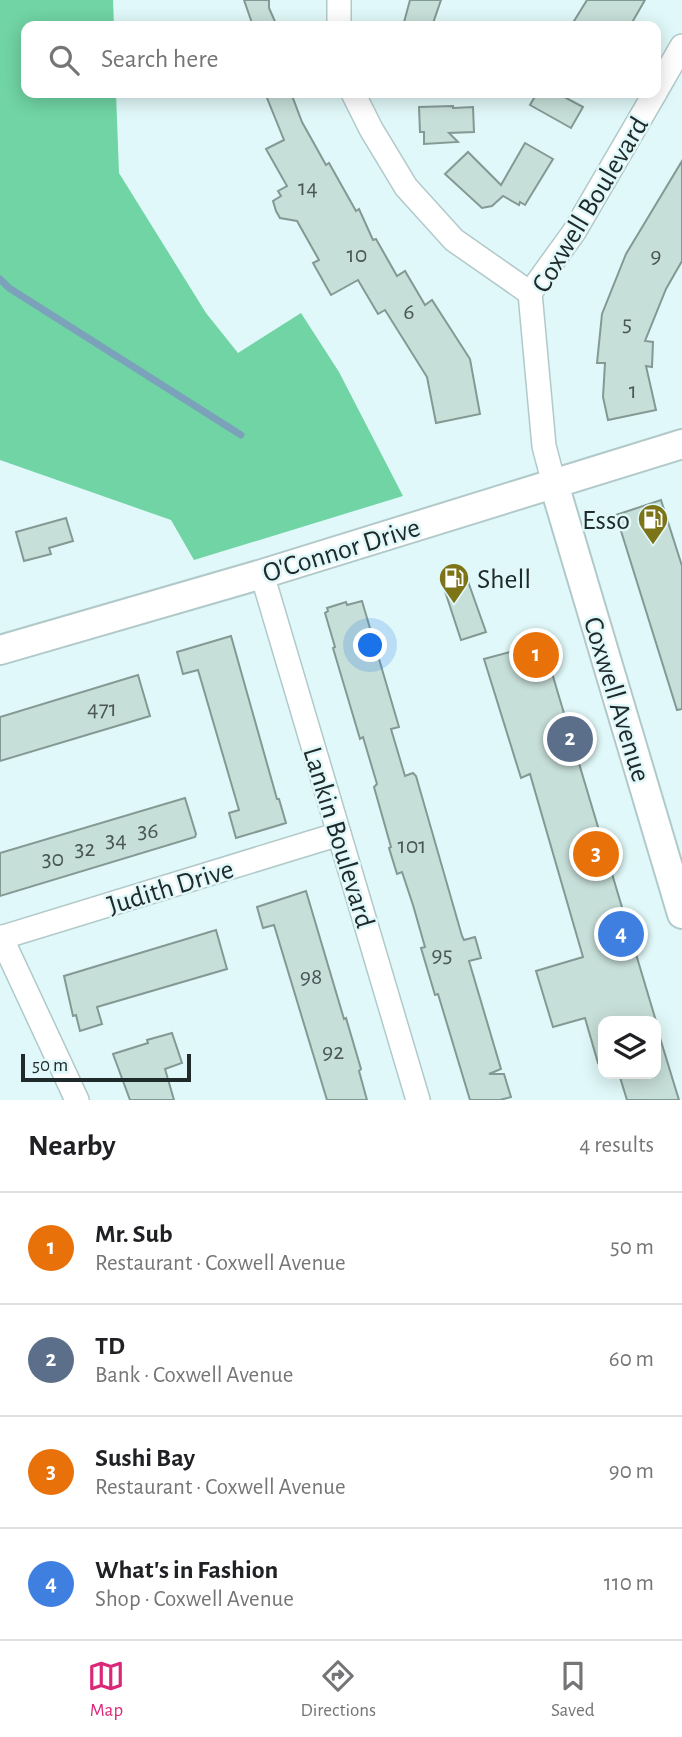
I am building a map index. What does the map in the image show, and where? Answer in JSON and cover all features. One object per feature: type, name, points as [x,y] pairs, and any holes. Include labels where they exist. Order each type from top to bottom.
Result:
[{"type":"main road","name":"O'Connor Drive","points":[[0,650],[262,574],[682,444]]},
{"type":"main road","name":"Coxwell Avenue","points":[[554,484],[682,914]]},
{"type":"street","points":[[339,0],[339,21]]},
{"type":"street","name":"Coxwell Boulevard","points":[[661,82],[682,46]]},
{"type":"street","points":[[356,98],[406,187],[454,240],[530,293]]},
{"type":"street","name":"Coxwell Boulevard","points":[[554,484],[544,446],[530,293],[574,232],[652,98]]},
{"type":"street","name":"Lankin Boulevard","points":[[262,574],[418,1100]]},
{"type":"street","name":"Judith Drive","points":[[1,938],[339,834]]},
{"type":"street","points":[[1,938],[77,1100]]},
{"type":"green space","points":[[0,0],[113,0],[114,21],[21,21],[21,98],[116,98],[119,173],[206,313],[238,353],[301,313],[339,372],[403,496],[194,560],[171,520],[0,460]]},
{"type":"building","points":[[244,0],[269,0],[269,8],[275,21],[251,21]]},
{"type":"building","points":[[410,0],[441,0],[434,21],[404,21]]},
{"type":"building","points":[[587,0],[645,0],[633,21],[574,21]]},
{"type":"building","points":[[267,98],[293,98],[302,122],[326,165],[329,163],[356,211],[359,209],[373,240],[376,239],[397,276],[405,271],[425,305],[432,300],[470,359],[480,414],[436,423],[427,377],[385,310],[378,314],[358,280],[331,295],[313,263],[319,260],[297,221],[280,218],[276,211],[273,201],[281,196],[278,191],[287,186],[266,149],[284,140]]},
{"type":"building","points":[[534,98],[566,98],[583,107],[571,128],[530,105]]},
{"type":"building","points":[[419,107],[473,107],[474,132],[449,133],[458,142],[424,144],[424,132],[420,132]]},
{"type":"building","points":[[525,143],[553,159],[525,205],[520,202],[519,205],[503,196],[492,206],[482,208],[445,174],[468,152],[501,185]]},
{"type":"building","points":[[682,161],[682,261],[666,289],[645,341],[653,342],[652,367],[646,366],[656,410],[608,420],[603,397],[605,363],[597,363],[602,314],[626,254]]},
{"type":"building","points":[[661,500],[682,566],[682,709],[677,710],[616,515]]},
{"type":"building","points":[[66,518],[73,541],[49,548],[51,554],[24,561],[16,532]]},
{"type":"building","points":[[465,573],[486,632],[461,640],[441,579]]},
{"type":"building","points":[[362,601],[399,727],[391,729],[405,776],[413,773],[416,776],[462,936],[464,940],[475,937],[481,958],[469,961],[501,1069],[489,1074],[504,1074],[511,1097],[500,1100],[470,1100],[421,948],[425,947],[413,905],[402,872],[397,874],[389,848],[391,847],[374,787],[377,784],[363,737],[360,739],[325,613],[327,608],[346,602],[347,605]]},
{"type":"building","points":[[231,636],[286,823],[236,838],[229,813],[239,810],[198,670],[183,674],[177,652]]},
{"type":"building","points":[[543,643],[655,1016],[598,1016],[598,1063],[585,1018],[553,1027],[536,971],[583,957],[530,774],[521,778],[484,659]]},
{"type":"building","points":[[138,675],[150,716],[0,761],[0,717]]},
{"type":"building","points":[[185,798],[195,837],[0,896],[0,853]]},
{"type":"building","points":[[306,891],[361,1069],[359,1071],[367,1100],[327,1100],[274,925],[263,928],[257,907]]},
{"type":"building","points":[[216,930],[227,969],[97,1007],[102,1024],[80,1031],[76,1015],[73,1016],[64,976]]},
{"type":"building","points":[[172,1033],[182,1063],[165,1069],[174,1100],[130,1100],[113,1054]]},
{"type":"building","points":[[661,1041],[679,1100],[627,1100],[621,1079],[661,1079]]},
{"type":"waterway","points":[[0,279],[9,288],[241,435]]},
{"type":"place","name":"Esso","points":[[653,546]]},
{"type":"place","name":"Shell","points":[[454,605]]},
{"type":"place","name":"Mr. Sub","points":[[536,655]]},
{"type":"place","name":"TD","points":[[570,739]]},
{"type":"place","name":"Sushi Bay","points":[[596,854]]},
{"type":"place","name":"What's in Fashion","points":[[621,934]]}]
